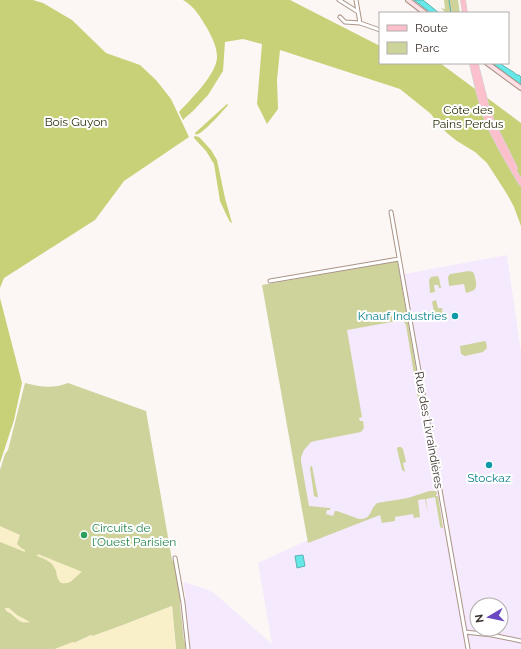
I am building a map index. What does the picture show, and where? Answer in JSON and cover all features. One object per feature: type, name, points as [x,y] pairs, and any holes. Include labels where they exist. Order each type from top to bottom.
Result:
[{"type":"main road","points":[[408,0],[424,12]]},
{"type":"main road","points":[[461,0],[463,10]]},
{"type":"main road","points":[[474,64],[486,117],[492,132],[521,182]]},
{"type":"main road","points":[[489,64],[521,88]]},
{"type":"street","points":[[340,0],[358,12]]},
{"type":"street","points":[[356,0],[360,23]]},
{"type":"street","points":[[340,17],[345,22],[360,23],[379,30]]},
{"type":"street","name":"Rue des Livraindières","points":[[391,212],[468,649]]},
{"type":"street","points":[[270,281],[399,259]]},
{"type":"street","points":[[176,558],[188,649]]},
{"type":"street","points":[[465,632],[492,635],[521,641]]},
{"type":"shaded area","points":[[507,255],[521,352],[521,649],[55,649],[172,606],[186,597],[183,582],[214,593],[272,644],[258,563],[308,540],[269,324],[408,299],[404,274]]},
{"type":"green space","name":"Bois Guyon","points":[[0,0],[33,0],[43,3],[72,20],[106,53],[140,65],[156,80],[171,99],[189,137],[124,181],[95,220],[4,278],[0,288]]},
{"type":"green space","name":"Côte des Pains Perdus","points":[[183,0],[290,0],[379,45],[379,64],[441,64],[521,123],[521,226],[514,207],[507,194],[487,163],[475,152],[448,134],[431,114],[400,89],[280,50],[277,80],[278,109],[267,124],[257,104],[262,44],[243,39],[225,42],[223,71],[208,95],[183,120],[179,112],[208,79],[216,64],[217,57],[215,46],[207,28],[200,16]]},
{"type":"green space","points":[[444,0],[458,0],[460,12],[445,12],[441,8],[445,9]]},
{"type":"green space","points":[[227,104],[228,105],[201,133],[195,134],[195,133]]},
{"type":"green space","points":[[195,136],[202,140],[217,160],[232,223],[230,222],[220,201],[214,164],[206,151],[194,138]]},
{"type":"green space","points":[[397,262],[398,264],[423,409],[420,411],[406,325],[403,320],[347,330],[362,417],[359,418],[360,421],[363,421],[364,428],[361,432],[311,442],[304,450],[301,461],[309,506],[330,508],[330,510],[327,510],[326,514],[333,516],[335,511],[337,511],[363,519],[368,516],[377,503],[408,498],[429,491],[435,491],[437,492],[436,496],[438,496],[443,528],[440,526],[435,497],[426,499],[428,513],[425,499],[418,500],[420,517],[414,518],[413,514],[395,517],[395,521],[382,523],[380,515],[308,543],[262,285]]},
{"type":"green space","points":[[469,271],[473,272],[475,275],[476,287],[474,290],[466,293],[464,284],[449,286],[448,277],[450,274]]},
{"type":"green space","points":[[437,276],[439,278],[441,288],[439,288],[438,285],[434,285],[435,292],[430,293],[429,280],[431,277]]},
{"type":"green space","points":[[0,298],[22,383],[14,420],[0,463]]},
{"type":"green space","points":[[436,300],[438,308],[442,308],[443,316],[435,316],[432,302]]},
{"type":"green space","points":[[485,341],[487,348],[483,352],[465,356],[461,354],[460,346]]},
{"type":"green space","name":"Circuits de l’Ouest Parisien","points":[[25,383],[46,387],[68,383],[146,411],[172,560],[175,564],[180,596],[184,640],[187,649],[176,649],[172,606],[92,637],[91,635],[74,643],[73,642],[55,649],[0,649],[0,470],[5,454],[8,450]]},
{"type":"green space","points":[[398,447],[403,449],[406,462],[403,463],[405,472],[402,470],[397,449]]},
{"type":"green space","points":[[312,466],[318,497],[314,496],[310,468]]},
{"type":"sand","points":[[0,526],[20,535],[17,544],[25,550],[25,552],[0,542]]},
{"type":"sand","points":[[38,554],[82,572],[70,582],[61,583],[53,565],[37,556]]},
{"type":"sand","points":[[172,606],[176,649],[55,649],[73,642],[74,643],[91,635],[92,636],[123,625]]},
{"type":"sand","points":[[5,608],[9,608],[17,615],[30,622],[26,623],[19,621],[6,611]]},
{"type":"water","points":[[414,0],[423,0],[438,12],[430,12]]},
{"type":"water","points":[[493,64],[501,64],[519,75],[521,77],[521,85]]},
{"type":"water","points":[[303,555],[305,566],[297,568],[295,556]]},
{"type":"waterway","points":[[449,0],[451,12]]},
{"type":"place","name":"Knauf Industries","points":[[455,316]]},
{"type":"place","name":"Stockaz","points":[[489,465]]},
{"type":"place","name":"Circuits de l’Ouest Parisien","points":[[84,535]]}]
